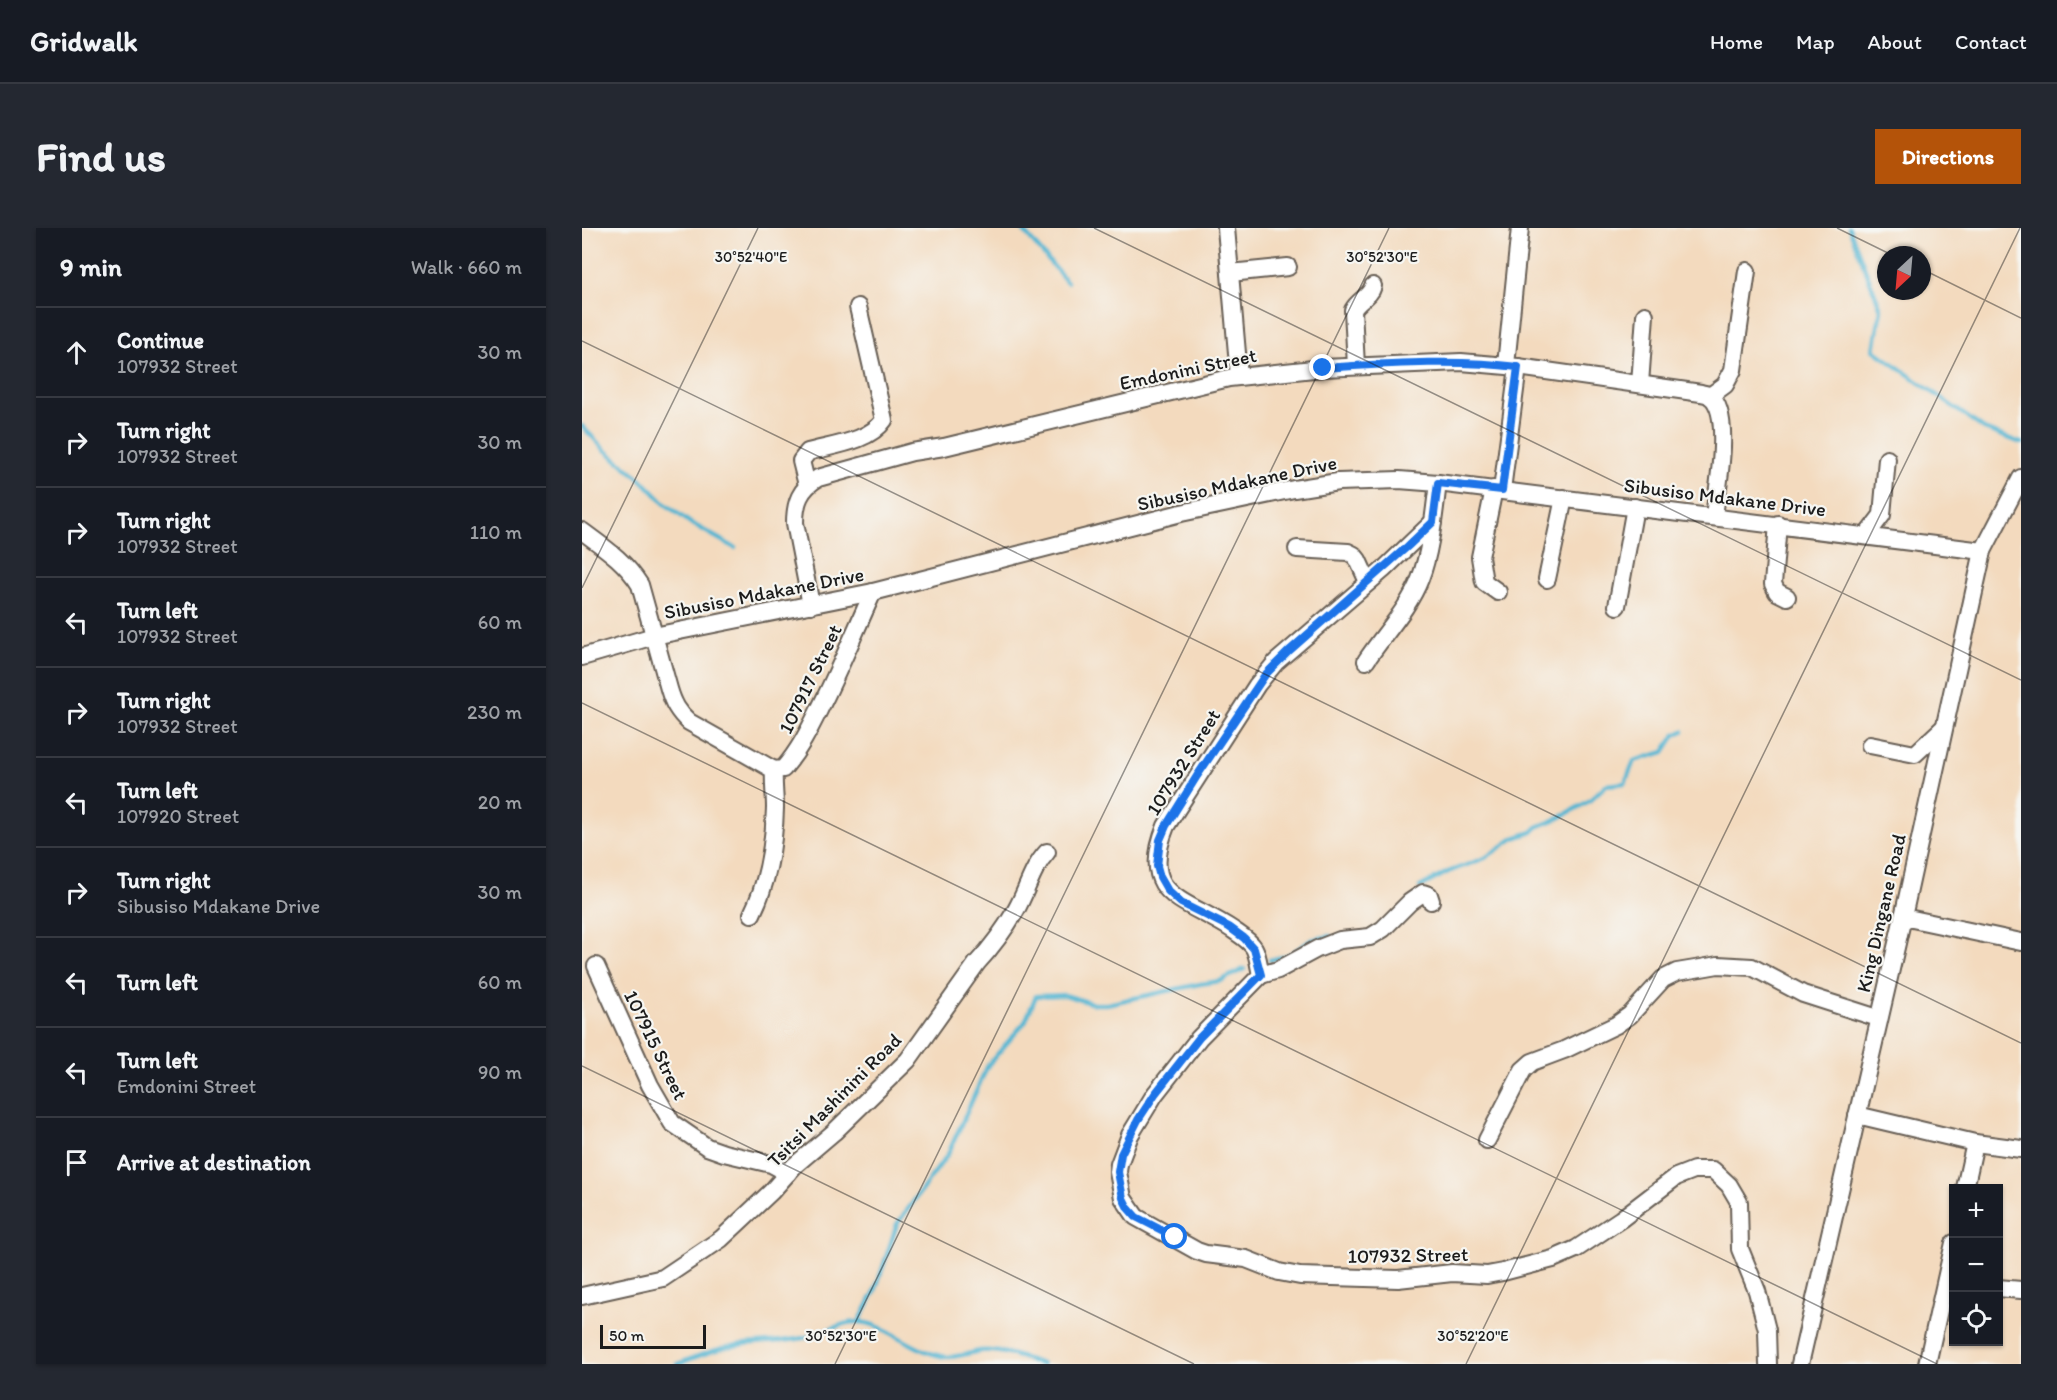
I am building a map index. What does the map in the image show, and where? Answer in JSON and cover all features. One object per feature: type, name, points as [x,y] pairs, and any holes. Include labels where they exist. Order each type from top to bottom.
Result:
[{"type":"street","points":[[1226,228],[1239,376]]},
{"type":"street","points":[[1498,592],[1484,582],[1480,557],[1498,490],[1512,366],[1520,228]]},
{"type":"street","points":[[1230,273],[1288,267]]},
{"type":"street","points":[[1714,516],[1723,433],[1721,414],[1710,396],[1725,385],[1733,370],[1747,271]]},
{"type":"street","points":[[1356,366],[1353,309],[1373,286]]},
{"type":"street","points":[[811,605],[795,523],[796,502],[807,485],[801,461],[808,452],[877,431],[884,420],[858,307]]},
{"type":"street","points":[[1640,384],[1646,315]]},
{"type":"street","name":"Emdonini Street","points":[[807,485],[818,478],[912,452],[944,447],[1239,376],[1356,366],[1461,362],[1512,366],[1710,396]]},
{"type":"street","points":[[1866,536],[1882,515],[1887,459]]},
{"type":"street","name":"King Dingane Road","points":[[1800,1364],[1903,917],[1983,551],[2021,478]]},
{"type":"street","name":"Sibusiso Mdakane Drive","points":[[582,657],[873,592],[1181,513],[1338,482],[1399,480],[1438,483],[1983,551]]},
{"type":"street","points":[[1366,661],[1418,585],[1433,522],[1438,483]]},
{"type":"street","points":[[1548,579],[1564,498]]},
{"type":"street","points":[[1617,606],[1635,507]]},
{"type":"street","name":"107932 Street","points":[[1433,522],[1282,656],[1257,685],[1166,826],[1160,840],[1157,866],[1168,891],[1181,903],[1229,927],[1244,938],[1254,949],[1261,975],[1199,1038],[1155,1094],[1121,1154],[1118,1172],[1123,1198],[1136,1217],[1206,1254],[1246,1259],[1272,1270],[1300,1276],[1398,1279],[1452,1273],[1487,1275],[1520,1269],[1566,1254],[1602,1233],[1676,1177],[1694,1170],[1713,1170],[1730,1185],[1738,1202],[1740,1249],[1757,1292],[1767,1330],[1768,1364]]},
{"type":"street","points":[[1778,525],[1773,584],[1777,592],[1787,597]]},
{"type":"street","points":[[582,531],[619,558],[631,570],[640,585],[674,705],[680,714],[689,722],[774,770],[775,806],[768,875],[752,914]]},
{"type":"street","points":[[1297,549],[1348,552],[1353,555],[1368,582]]},
{"type":"street","name":"107917 Street","points":[[774,770],[783,769],[807,737],[857,632],[873,592]]},
{"type":"street","points":[[1870,745],[1915,754],[1944,727]]},
{"type":"street","name":"Tsitsi Mashinini Road","points":[[582,1296],[669,1275],[721,1239],[788,1173],[834,1132],[908,1060],[977,963],[990,949],[1016,910],[1039,861],[1047,852]]},
{"type":"street","points":[[1261,975],[1278,970],[1317,949],[1340,940],[1370,936],[1383,929],[1410,902],[1423,893],[1429,895],[1431,901]]},
{"type":"street","points":[[1903,917],[2021,942]]},
{"type":"street","points":[[1487,1140],[1523,1070],[1537,1060],[1616,1025],[1630,1014],[1663,979],[1677,972],[1718,965],[1752,967],[1803,994],[1878,1018]]},
{"type":"street","name":"107915 Street","points":[[596,966],[650,1085],[672,1123],[708,1147],[771,1164],[788,1173]]},
{"type":"street","points":[[1857,1115],[1975,1143],[2021,1149]]},
{"type":"street","points":[[1966,1184],[1975,1143]]},
{"type":"street","points":[[1927,1364],[1949,1283]]},
{"type":"street","points":[[2003,1288],[2021,1290]]},
{"type":"waterway","points":[[1021,228],[1067,282]]},
{"type":"waterway","points":[[1849,228],[1881,309],[1874,350],[1984,429],[2021,443]]},
{"type":"waterway","points":[[582,426],[664,503],[689,522],[735,548]]},
{"type":"waterway","points":[[1420,887],[1448,872],[1485,858],[1514,838],[1532,832],[1537,827],[1559,818],[1589,801],[1606,785],[1625,783],[1634,761],[1664,752],[1675,735],[1683,731]]},
{"type":"waterway","points":[[1270,960],[1289,955],[1311,940],[1330,936]]},
{"type":"waterway","points":[[859,1322],[875,1291],[897,1224],[948,1154],[988,1065],[1025,1022],[1036,996],[1065,995],[1094,1004],[1107,1004],[1220,981],[1244,969]]},
{"type":"waterway","points":[[678,1364],[723,1348],[802,1338],[847,1323],[859,1322],[880,1328],[936,1355],[952,1357],[980,1351],[996,1351],[1042,1364]]},
{"type":"route","points":[[1175,1237],[1136,1217],[1128,1208],[1123,1198],[1118,1172],[1121,1154],[1138,1120],[1155,1094],[1199,1038],[1261,975],[1254,949],[1244,938],[1229,927],[1181,903],[1168,891],[1157,866],[1160,840],[1166,826],[1257,685],[1276,662],[1433,522],[1438,483],[1502,490],[1518,367],[1434,362],[1323,368]]}]
